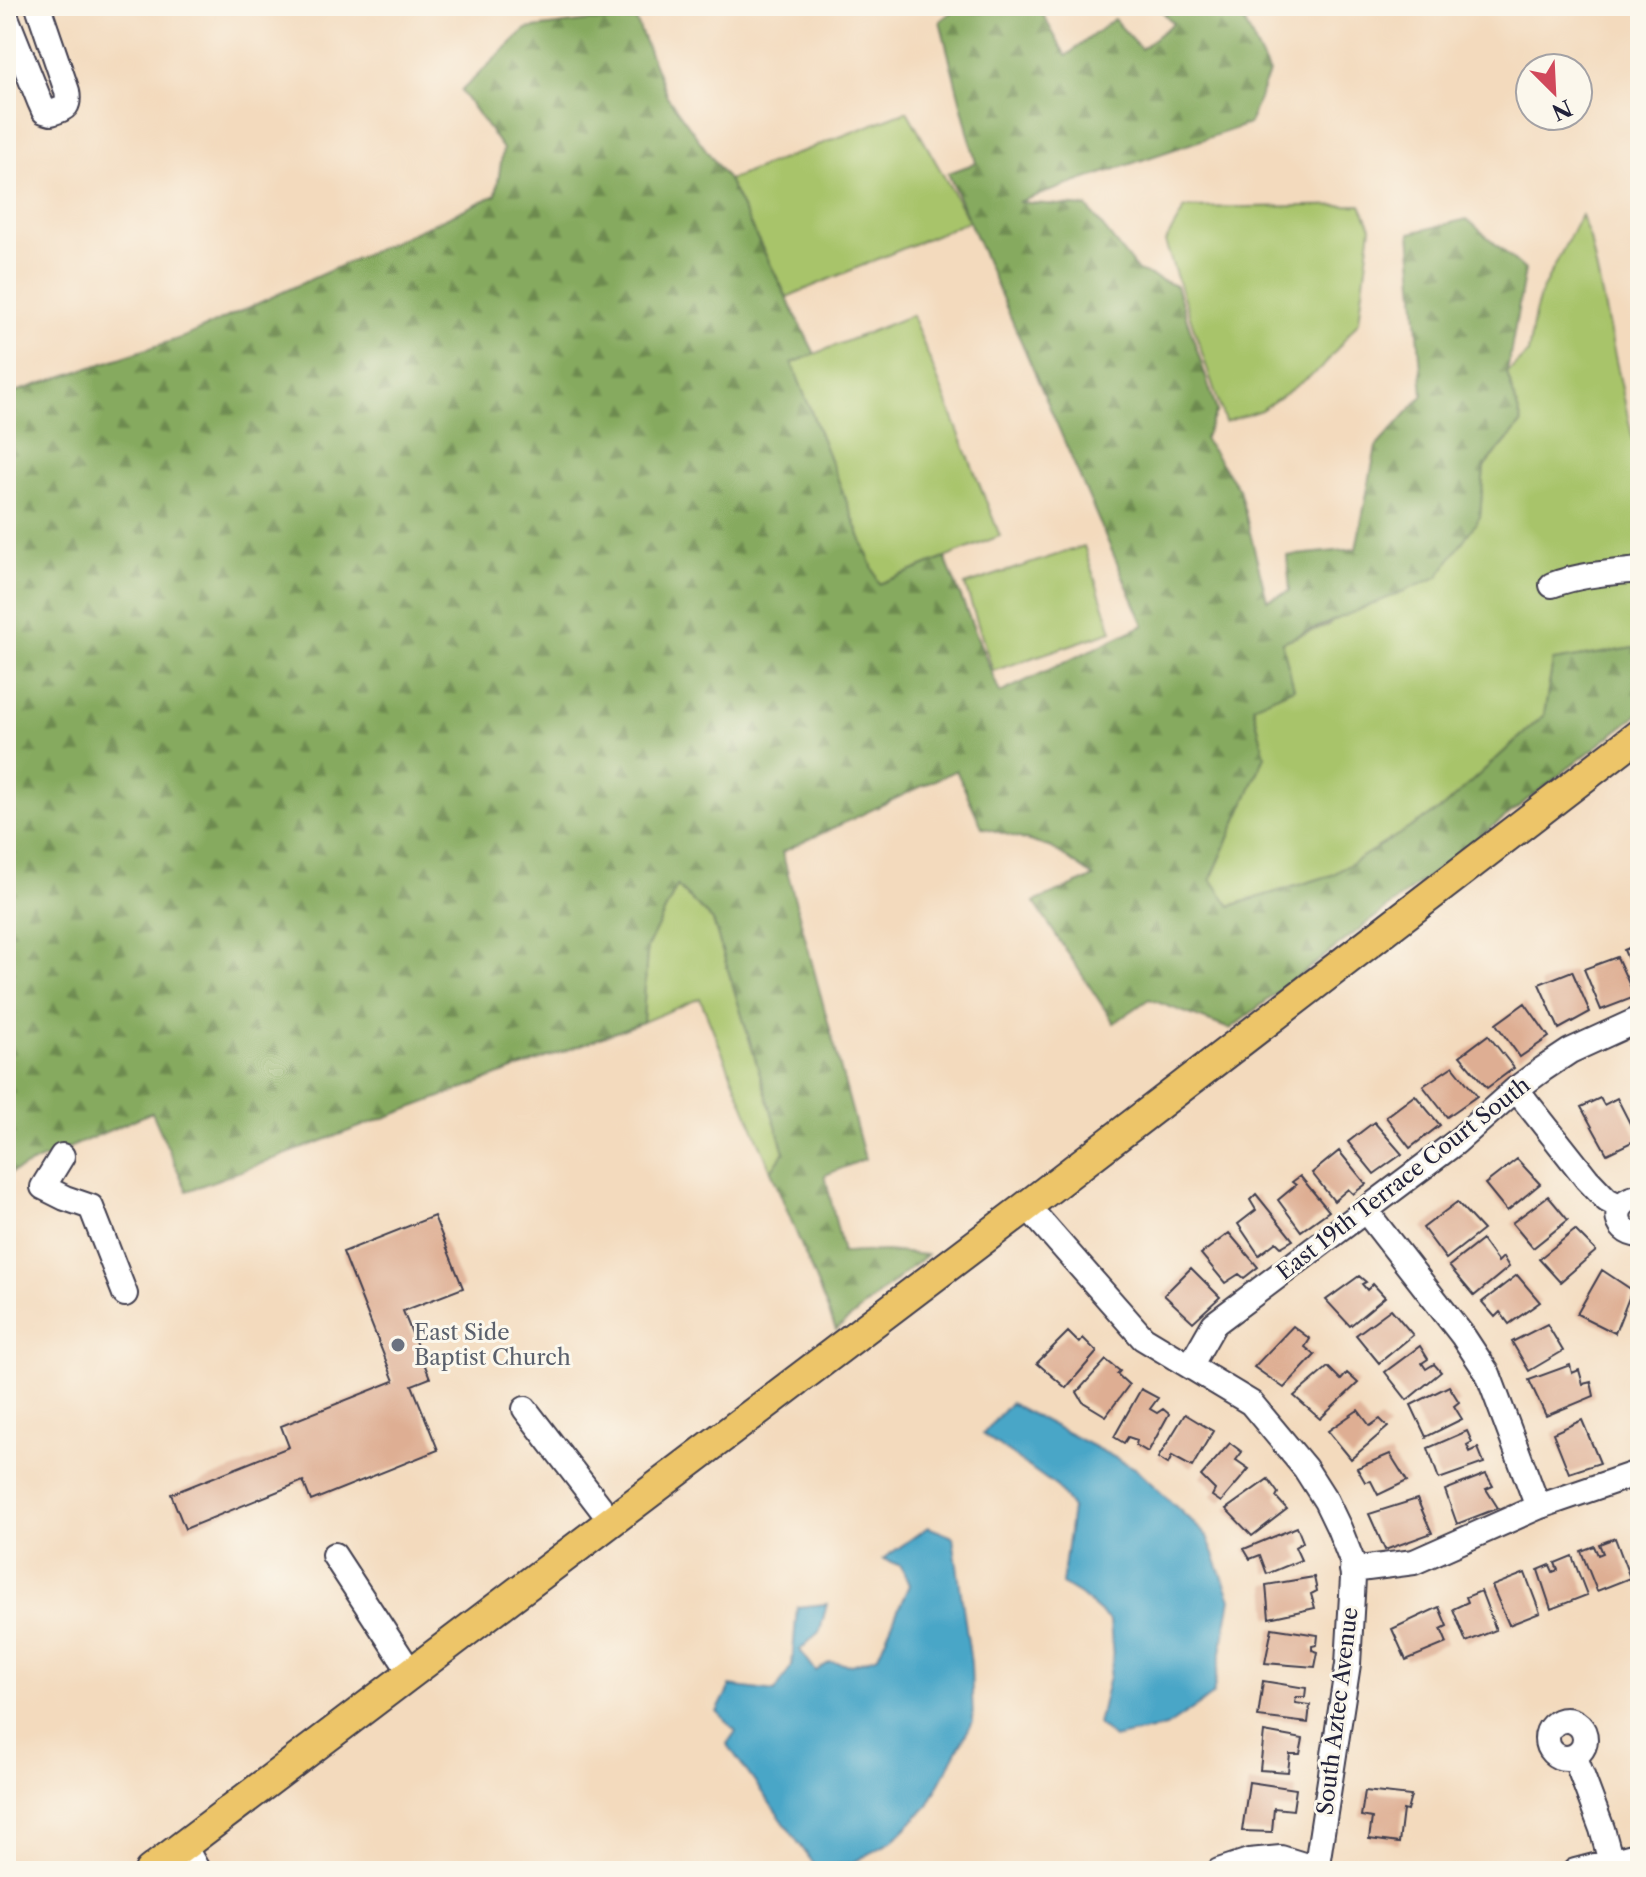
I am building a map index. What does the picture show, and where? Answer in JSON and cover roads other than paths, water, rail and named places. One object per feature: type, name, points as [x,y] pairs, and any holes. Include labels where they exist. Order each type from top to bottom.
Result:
[{"type":"main road","points":[[150,1871],[191,1858],[411,1673],[1027,1206],[1640,734]]},
{"type":"street","points":[[6,17],[44,111],[51,113],[65,108],[69,101],[38,6]]},
{"type":"street","points":[[1552,585],[1595,573],[1640,570]]},
{"type":"street","name":"East 19th Terrace Court South","points":[[1190,1366],[1214,1324],[1455,1143],[1516,1089],[1570,1051],[1640,1019]]},
{"type":"street","points":[[1516,1089],[1607,1200],[1630,1202]]},
{"type":"street","points":[[62,1156],[43,1187],[91,1207],[125,1294]]},
{"type":"street","points":[[1630,1202],[1619,1213],[1621,1226],[1632,1234],[1640,1235]]},
{"type":"street","name":"South Aztec Avenue","points":[[1027,1206],[1143,1338],[1251,1403],[1305,1468],[1326,1501],[1352,1561],[1352,1570],[1348,1664],[1318,1871]]},
{"type":"street","points":[[1365,1210],[1463,1336],[1488,1374],[1538,1507]]},
{"type":"street","points":[[525,1409],[611,1521]]},
{"type":"street","points":[[1352,1570],[1414,1562],[1538,1507],[1640,1472]]},
{"type":"street","points":[[334,1555],[411,1673]]},
{"type":"street","points":[[1575,1757],[1611,1862]]},
{"type":"street","points":[[1575,1871],[1640,1854]]},
{"type":"street","points":[[1219,1871],[1249,1861],[1281,1858],[1318,1871]]},
{"type":"water","points":[[1010,1403],[1135,1468],[1207,1536],[1231,1599],[1213,1695],[1166,1727],[1113,1738],[1098,1724],[1113,1659],[1110,1621],[1062,1584],[1072,1508],[1057,1487],[983,1434]]},
{"type":"water","points":[[928,1527],[953,1537],[971,1663],[973,1721],[927,1807],[893,1841],[852,1863],[816,1867],[727,1744],[736,1731],[717,1712],[730,1686],[775,1692],[792,1665],[797,1607],[827,1604],[820,1631],[800,1650],[816,1671],[830,1662],[852,1665],[878,1656],[909,1585],[901,1566],[883,1559]]},
{"type":"place","name":"East Side Baptist Church","points":[[398,1345]]}]
